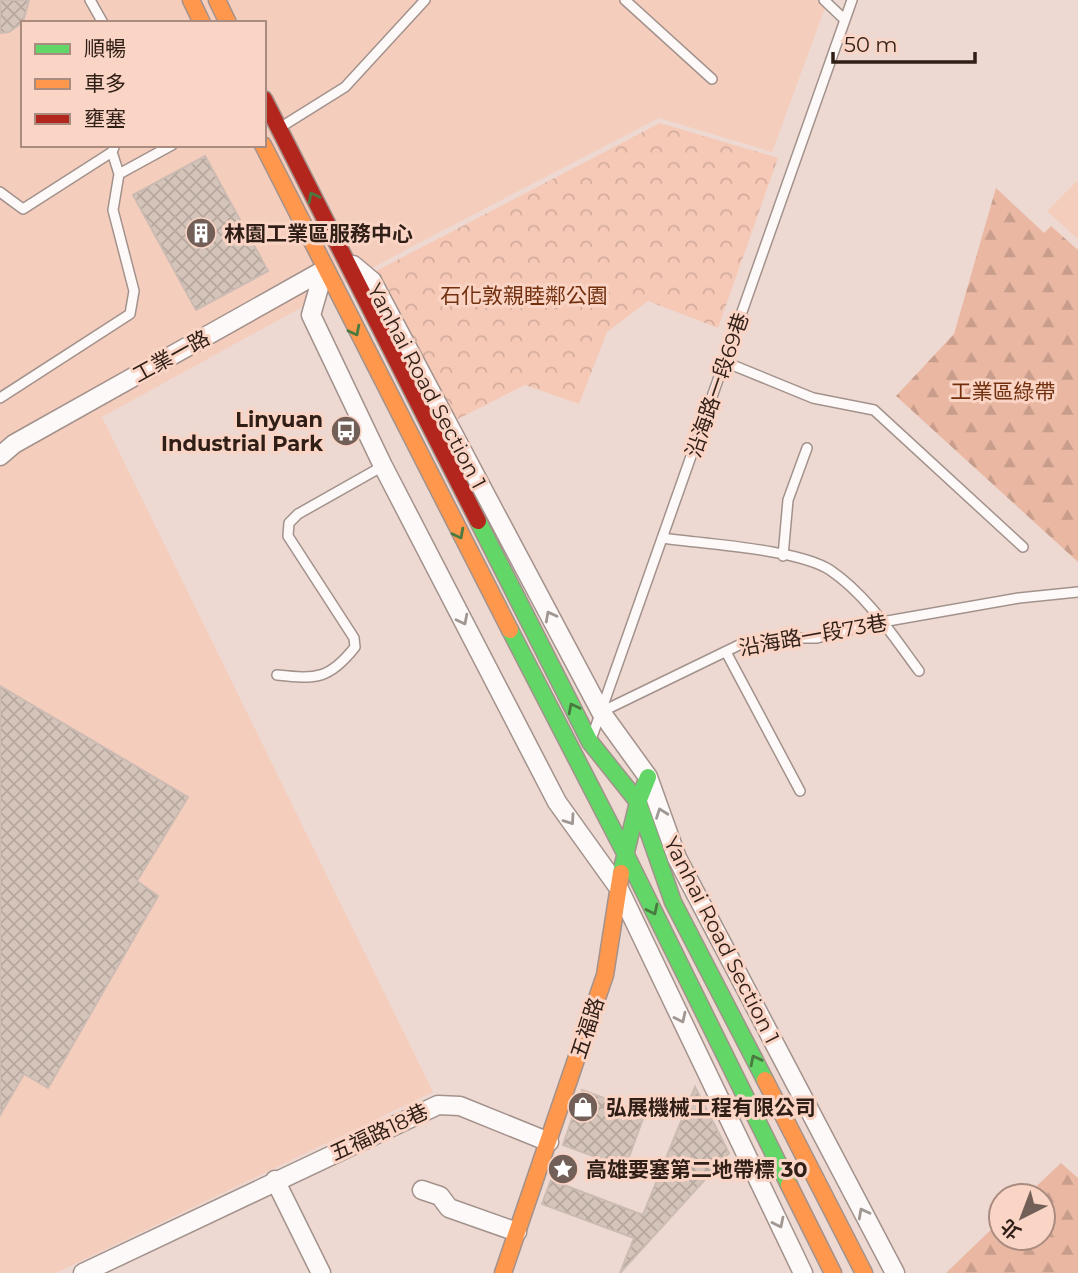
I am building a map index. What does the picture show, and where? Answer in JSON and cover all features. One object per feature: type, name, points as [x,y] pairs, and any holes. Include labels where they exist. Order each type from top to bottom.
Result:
[{"type":"main road","points":[[191,0],[201,21]]},
{"type":"main road","points":[[217,0],[227,21]]},
{"type":"main road","points":[[266,110],[271,136],[344,257]]},
{"type":"main road","name":"Yanhai Road Section 1","points":[[271,136],[324,270],[626,857],[833,1273]]},
{"type":"main road","name":"Yanhai Road Section 1","points":[[344,257],[590,742],[638,802],[673,902],[864,1273]]},
{"type":"main road","name":"五福路","points":[[503,1273],[605,975],[618,887],[638,802],[648,777]]},
{"type":"street","name":"Yanhai Road Section 1","points":[[344,257],[372,281],[601,712],[648,777],[677,858],[895,1273]]},
{"type":"street","name":"工業一路","points":[[0,456],[14,443],[324,270]]},
{"type":"street","points":[[324,270],[312,315],[383,466],[557,802],[618,887],[803,1273]]},
{"type":"street","name":"五福路18巷","points":[[83,1273],[438,1105],[460,1106],[549,1142]]},
{"type":"street","points":[[275,1180],[321,1273]]},
{"type":"street","points":[[422,1190],[440,1196],[449,1208],[517,1232]]},
{"type":"lane","points":[[90,0],[102,21]]},
{"type":"lane","points":[[271,136],[345,87],[425,0]]},
{"type":"lane","points":[[625,0],[712,79]]},
{"type":"lane","points":[[824,0],[845,20]]},
{"type":"lane","name":"沿海路一段69巷","points":[[579,769],[852,0]]},
{"type":"lane","points":[[119,174],[168,147]]},
{"type":"lane","points":[[0,192],[23,209],[113,148],[119,174],[113,210],[134,291],[130,314],[0,398]]},
{"type":"lane","name":"工業一路","points":[[324,270],[344,257]]},
{"type":"lane","points":[[724,362],[813,398],[874,410],[1023,547]]},
{"type":"lane","points":[[783,556],[788,500],[807,448]]},
{"type":"lane","points":[[277,675],[311,679],[327,675],[355,647],[354,638],[288,536],[289,523],[298,514],[383,466]]},
{"type":"lane","points":[[662,538],[810,561],[828,569],[849,584],[919,671]]},
{"type":"lane","name":"沿海路一段73巷","points":[[601,712],[739,645],[773,638],[817,638],[882,622],[1019,598],[1078,592]]},
{"type":"lane","points":[[726,652],[800,791]]},
{"type":"shaded area","name":"Linyuan Industrial Park","points":[[0,0],[828,0],[772,152],[659,118],[411,247],[102,417],[433,1092],[56,1273],[0,1273]]},
{"type":"shaded area","points":[[1078,180],[1078,239],[1047,211]]},
{"type":"green space","name":"石化敦親睦鄰公園","points":[[660,123],[778,158],[718,328],[648,301],[607,332],[579,404],[525,385],[452,422],[376,271]]},
{"type":"green space","name":"工業區綠帶","points":[[996,188],[1044,233],[1051,226],[1078,250],[1078,562],[896,396],[954,334]]},
{"type":"green space","points":[[1061,1163],[1078,1178],[1078,1273],[946,1273],[987,1233],[987,1252],[1057,1252],[1057,1182],[1041,1182]]},
{"type":"building","points":[[0,0],[29,0],[23,21],[9,32],[0,33]]},
{"type":"building","name":"林園工業區服務中心","points":[[205,156],[268,271],[196,310],[133,195]]},
{"type":"building","points":[[0,686],[188,797],[137,881],[158,896],[48,1088],[24,1074],[0,1115]]},
{"type":"building","points":[[695,1087],[729,1153],[620,1273],[634,1238],[542,1204],[551,1180],[643,1215]]},
{"type":"building","points":[[582,1090],[645,1113],[625,1168],[563,1145]]},
{"type":"traffic: fast","points":[[478,521],[590,742],[638,802],[673,902],[765,1080]]},
{"type":"traffic: fast","points":[[510,630],[627,857],[789,1185]]},
{"type":"traffic: fast","points":[[621,873],[638,802],[648,777]]},
{"type":"traffic: slow","points":[[191,0],[201,21]]},
{"type":"traffic: slow","points":[[217,0],[227,21]]},
{"type":"traffic: slow","points":[[264,147],[510,630]]},
{"type":"traffic: slow","points":[[503,1273],[605,975],[621,873]]},
{"type":"traffic: slow","points":[[765,1080],[864,1273]]},
{"type":"traffic: slow","points":[[789,1185],[833,1273]]},
{"type":"traffic: jam","points":[[266,103],[478,521]]},
{"type":"place","name":"林園工業區服務中心","points":[[201,233]]},
{"type":"place","name":"Linyuan Industrial Park","points":[[346,431]]},
{"type":"place","name":"弘展機械工程有限公司","points":[[583,1107]]},
{"type":"place","name":"高雄要塞第二地帶標 30","points":[[563,1169]]}]
